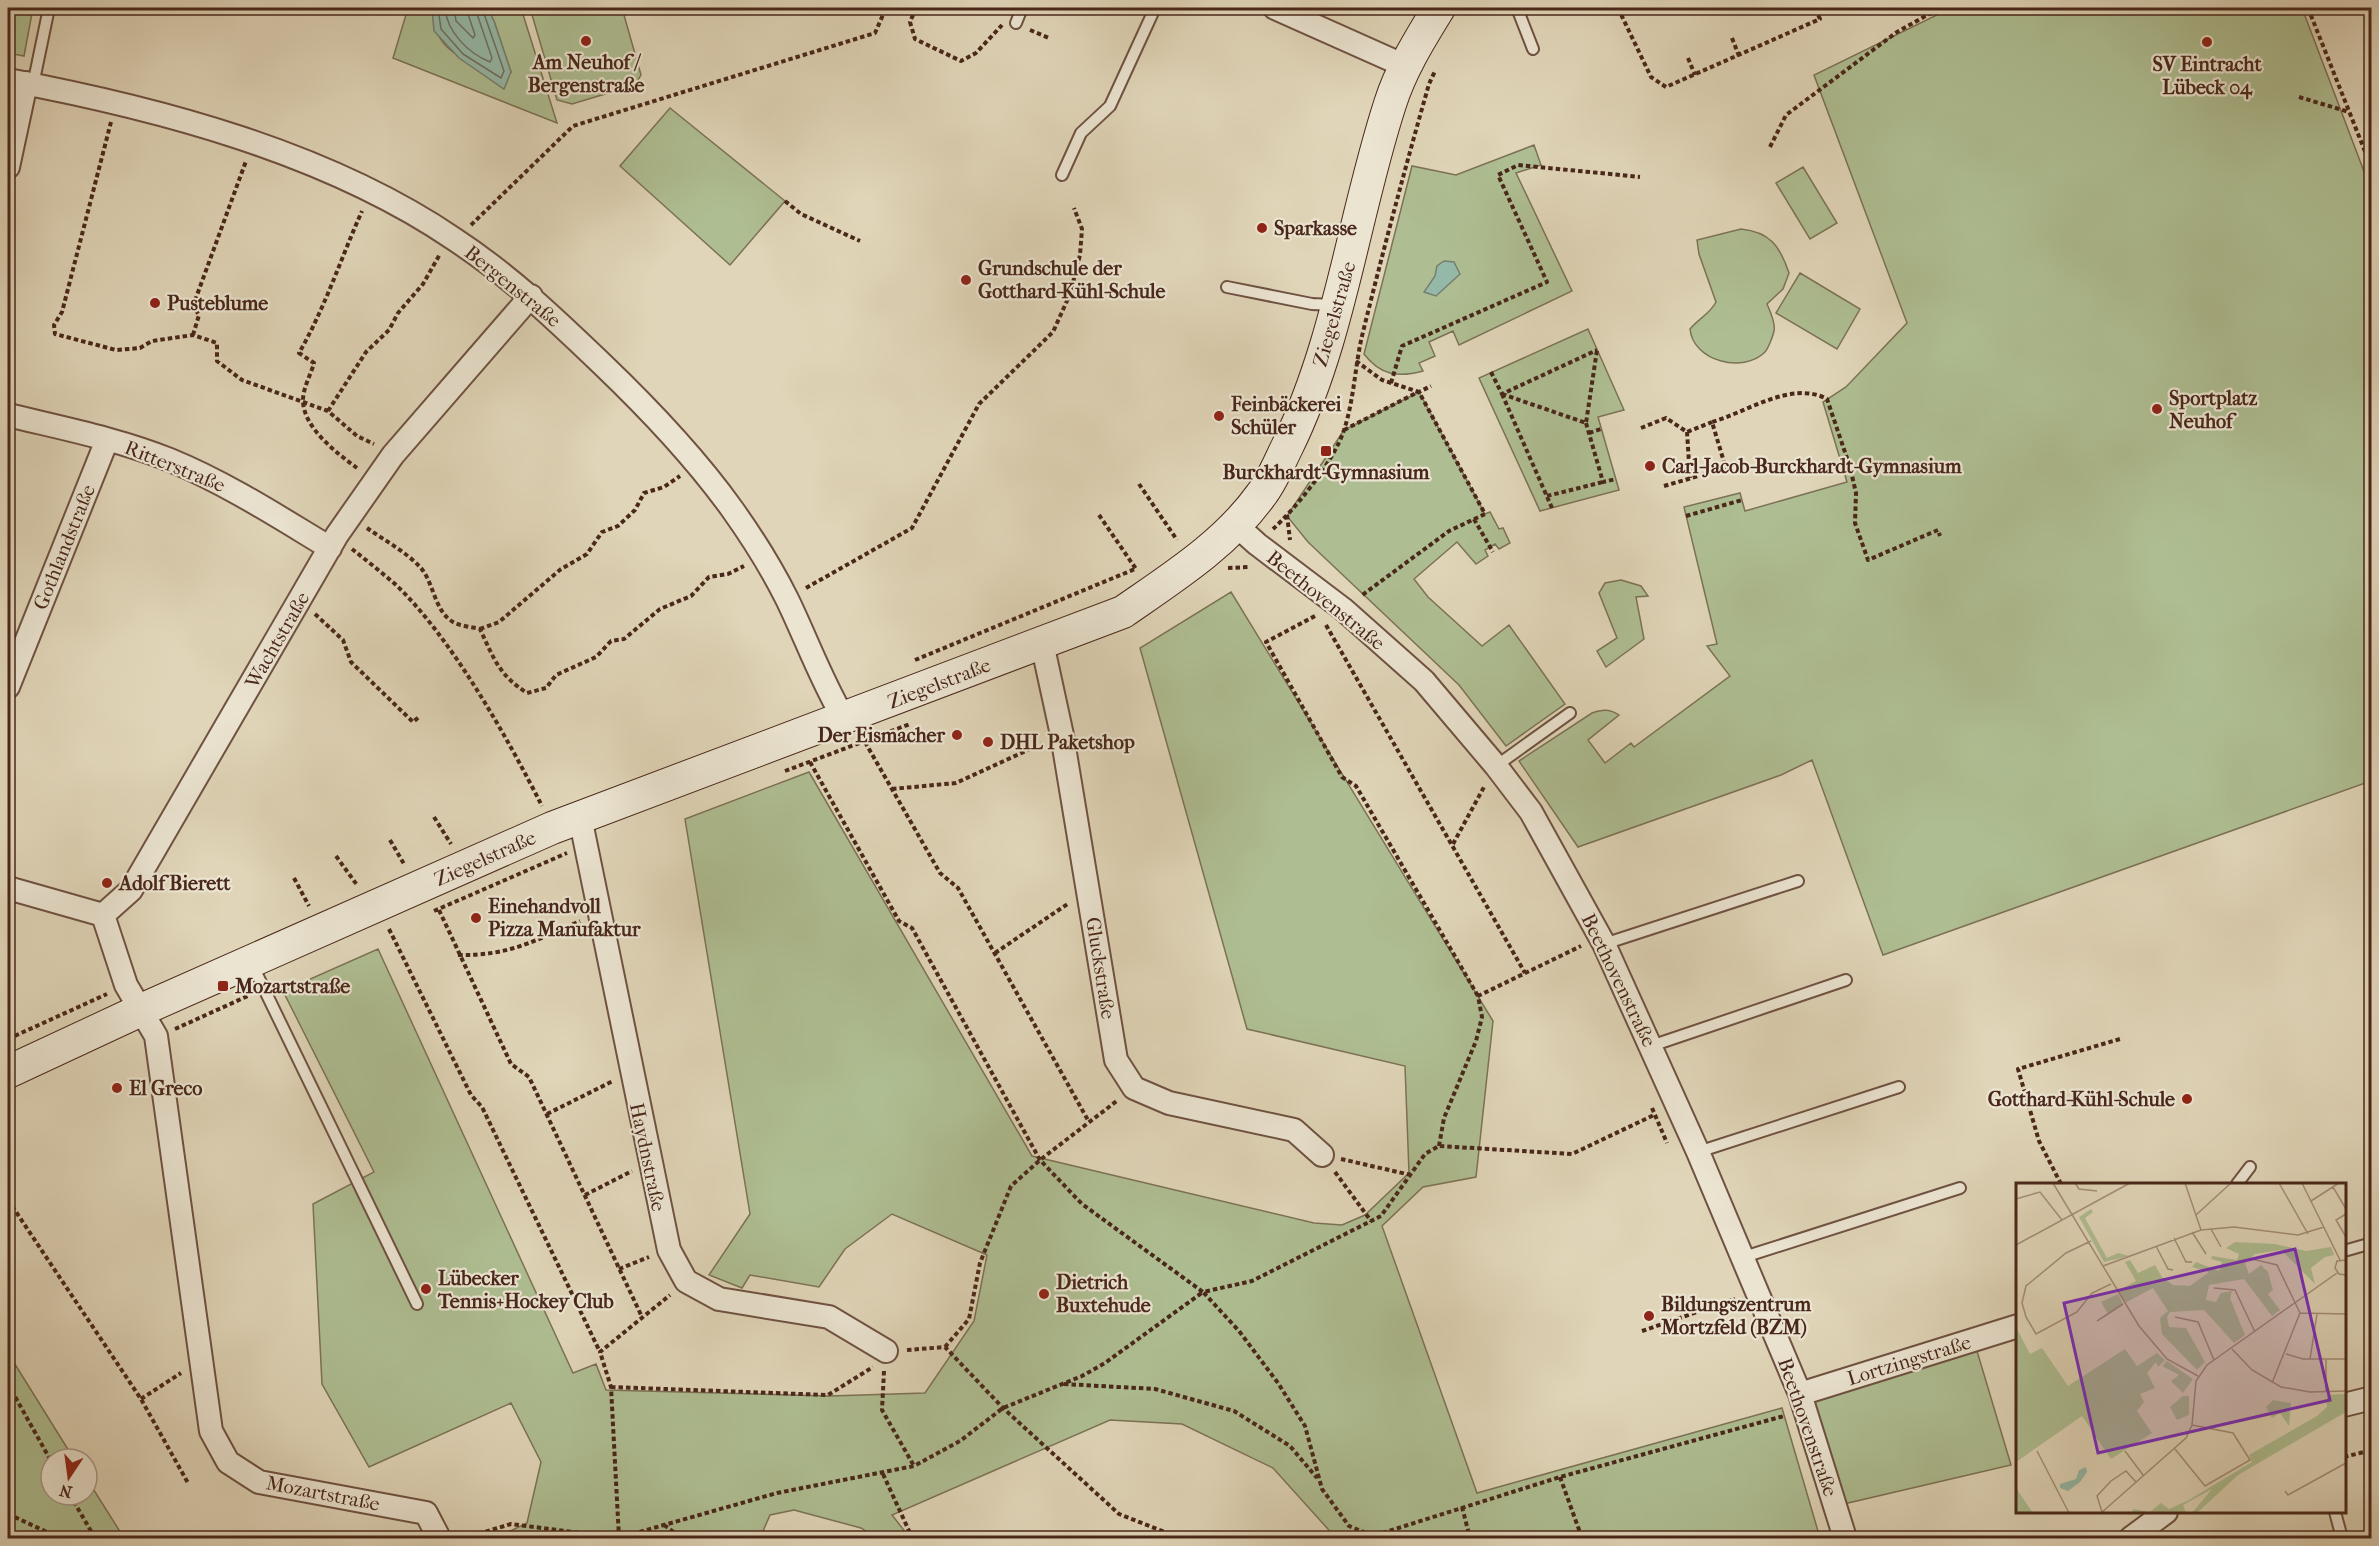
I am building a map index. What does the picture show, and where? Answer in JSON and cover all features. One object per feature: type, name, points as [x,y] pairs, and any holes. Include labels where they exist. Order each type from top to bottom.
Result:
[{"type":"main road","name":"Ziegelstraße","points":[[8,1072],[141,1010],[566,823],[1124,612],[1169,580],[1236,525],[1269,483],[1299,423],[1318,374],[1390,105],[1404,66],[1449,14]]},
{"type":"street","points":[[1275,8],[1404,66]]},
{"type":"street","name":"Bergenstraße","points":[[22,83],[116,101],[184,120],[253,143],[371,191],[453,238],[531,296],[633,393],[698,464],[763,556],[787,599],[830,695],[844,719]]},
{"type":"street","points":[[8,167],[22,83]]},
{"type":"street","name":"Wachtstraße","points":[[103,915],[131,890],[350,515],[393,454],[531,296]]},
{"type":"street","name":"Ritterstraße","points":[[8,415],[107,440],[168,459],[225,485],[333,542]]},
{"type":"street","name":"Gothlandstraße","points":[[8,687],[107,440]]},
{"type":"street","name":"Beethovenstraße","points":[[1236,525],[1332,613],[1424,681],[1487,776],[1530,812],[1595,942],[1651,1046],[1698,1152],[1743,1257],[1794,1410],[1845,1539]]},
{"type":"street","name":"Gluckstraße","points":[[1042,643],[1062,735],[1116,1060],[1134,1088]]},
{"type":"street","name":"Haydnstraße","points":[[566,823],[598,913],[669,1250],[686,1281]]},
{"type":"street","points":[[8,888],[103,915],[126,985],[141,1010]]},
{"type":"street","name":"Mozartstraße","points":[[141,1010],[156,1036],[211,1431],[228,1462],[259,1482],[426,1513],[439,1539]]},
{"type":"street","points":[[1134,1088],[1169,1103],[1294,1130],[1322,1155]]},
{"type":"street","points":[[686,1281],[719,1299],[829,1317],[885,1355]]},
{"type":"street","name":"Lortzingstraße","points":[[1794,1410],[2016,1327]]},
{"type":"street","points":[[2346,1404],[2372,1398]]},
{"type":"street","points":[[2131,1539],[2165,1513]]},
{"type":"lane","points":[[22,83],[50,8]]},
{"type":"lane","points":[[1016,23],[1022,8]]},
{"type":"lane","points":[[1062,175],[1081,133],[1110,106],[1155,8]]},
{"type":"lane","points":[[1517,8],[1533,49]]},
{"type":"lane","points":[[1227,287],[1312,304],[1337,305]]},
{"type":"lane","points":[[1487,776],[1570,713]]},
{"type":"lane","points":[[1595,942],[1798,881]]},
{"type":"lane","points":[[251,961],[417,1304]]},
{"type":"lane","points":[[1651,1046],[1846,980]]},
{"type":"lane","points":[[1698,1152],[1899,1087]]},
{"type":"lane","points":[[2238,1183],[2250,1167]]},
{"type":"lane","points":[[1743,1257],[1960,1188]]},
{"type":"lane","points":[[2346,1250],[2372,1243]]},
{"type":"lane","points":[[2336,1513],[2342,1539]]},
{"type":"path","points":[[328,411],[366,351],[389,330],[398,313],[423,284],[453,238],[573,126],[875,33],[886,8]]},
{"type":"path","points":[[916,8],[910,22],[915,39],[961,61],[976,53],[997,29],[1010,21],[1049,38]]},
{"type":"path","points":[[1449,14],[1471,8]]},
{"type":"path","points":[[1618,8],[1650,77],[1666,87],[1820,19],[1815,8]]},
{"type":"path","points":[[1770,147],[1786,115],[1897,32],[1940,8]]},
{"type":"path","points":[[2308,8],[2372,169]]},
{"type":"path","points":[[1732,38],[1739,56]]},
{"type":"path","points":[[1688,58],[1695,75]]},
{"type":"path","points":[[1431,386],[1344,430],[1356,361],[1393,211],[1429,84],[1439,63]]},
{"type":"path","points":[[2299,97],[2349,112]]},
{"type":"path","points":[[116,101],[62,312],[54,325],[55,334],[116,350],[140,348],[152,341],[193,334],[218,343],[217,361],[242,380],[303,400],[328,411],[357,435],[393,454]]},
{"type":"path","points":[[193,334],[199,315],[193,306],[253,143]]},
{"type":"path","points":[[1391,383],[1402,346],[1547,282],[1498,176],[1518,165],[1640,177]]},
{"type":"path","points":[[371,191],[324,297],[315,324],[299,353],[314,363],[303,400],[313,428],[324,442],[374,481]]},
{"type":"path","points":[[785,201],[801,214],[860,241]]},
{"type":"path","points":[[787,599],[912,528],[979,404],[1053,332],[1070,294],[1080,255],[1082,230],[1074,208]]},
{"type":"path","points":[[1502,394],[1597,350],[1586,423],[1603,482]]},
{"type":"path","points":[[1356,361],[1382,380],[1419,392],[1485,514],[1449,531],[1332,613],[1266,642],[1342,777],[1356,786],[1478,996],[1482,1017],[1476,1041],[1444,1118],[1439,1146]]},
{"type":"path","points":[[1491,372],[1552,508]]},
{"type":"path","points":[[1687,432],[1796,392],[1818,394],[1827,399],[1850,467],[1856,493],[1856,524],[1868,560],[1876,559],[1938,530],[1940,536]]},
{"type":"path","points":[[1502,394],[1586,423]]},
{"type":"path","points":[[1641,428],[1666,418],[1687,432]]},
{"type":"path","points":[[1664,486],[1727,470],[1712,422]]},
{"type":"path","points":[[1589,433],[1601,429]]},
{"type":"path","points":[[1687,432],[1690,478]]},
{"type":"path","points":[[350,515],[418,565],[430,579],[434,594],[443,611],[453,622],[480,629],[499,622],[561,569],[587,554],[602,532],[618,526],[635,510],[644,493],[664,487],[698,464]]},
{"type":"path","points":[[1547,496],[1616,479]]},
{"type":"path","points":[[1139,484],[1177,540]]},
{"type":"path","points":[[1686,516],[1742,500]]},
{"type":"path","points":[[1099,515],[1136,569]]},
{"type":"path","points":[[1473,519],[1493,552]]},
{"type":"path","points":[[1168,547],[1184,534]]},
{"type":"path","points":[[333,542],[396,585],[433,627],[481,698],[526,775],[566,823]]},
{"type":"path","points":[[480,629],[500,671],[510,682],[527,693],[546,688],[556,675],[596,657],[611,641],[624,639],[660,609],[691,596],[709,577],[728,574],[763,556]]},
{"type":"path","points":[[906,663],[1143,566]]},
{"type":"path","points":[[1219,569],[1253,566]]},
{"type":"path","points":[[300,601],[345,638],[351,662],[413,722],[419,717]]},
{"type":"path","points":[[1310,607],[1332,613],[1452,844],[1525,974]]},
{"type":"path","points":[[378,687],[382,681]]},
{"type":"path","points":[[892,789],[956,783],[1062,735]]},
{"type":"path","points":[[865,742],[940,873],[958,888],[1089,1122]]},
{"type":"path","points":[[810,762],[899,921],[912,928],[1040,1160],[1082,1204],[1203,1292],[1239,1331],[1278,1383],[1305,1426],[1318,1480],[1348,1526],[1373,1536],[1560,1477],[1794,1410]]},
{"type":"path","points":[[1452,844],[1487,776]]},
{"type":"path","points":[[1487,776],[1491,794]]},
{"type":"path","points":[[434,817],[451,844]]},
{"type":"path","points":[[390,840],[404,864]]},
{"type":"path","points":[[336,856],[357,885]]},
{"type":"path","points":[[294,878],[309,906]]},
{"type":"path","points":[[994,953],[1089,890]]},
{"type":"path","points":[[439,910],[458,955],[512,1064],[530,1077],[642,1317]]},
{"type":"path","points":[[458,955],[482,955],[510,951],[598,913]]},
{"type":"path","points":[[389,929],[471,1095],[482,1107],[600,1352],[611,1387],[619,1538]]},
{"type":"path","points":[[1576,938],[1595,942]]},
{"type":"path","points":[[1478,996],[1595,942]]},
{"type":"path","points":[[1585,956],[1595,942]]},
{"type":"path","points":[[2060,1183],[2039,1141],[2018,1069],[2121,1039]]},
{"type":"path","points":[[547,1114],[631,1073]]},
{"type":"path","points":[[611,1387],[828,1395],[885,1355],[945,1347],[969,1319],[980,1263],[1011,1186],[1040,1160],[1134,1088]]},
{"type":"path","points":[[1650,1105],[1669,1146]]},
{"type":"path","points":[[464,1539],[511,1524],[619,1538],[777,1493],[883,1474],[914,1466],[960,1441],[1003,1408],[1064,1384],[1105,1363],[1203,1292],[1251,1281],[1381,1216],[1425,1154],[1439,1146],[1572,1154],[1654,1115],[1677,1107]]},
{"type":"path","points":[[1322,1155],[1411,1175]]},
{"type":"path","points":[[1322,1155],[1371,1221]]},
{"type":"path","points":[[585,1195],[649,1162]]},
{"type":"path","points":[[8,1200],[141,1399],[188,1483]]},
{"type":"path","points":[[619,1269],[669,1250]]},
{"type":"path","points":[[600,1352],[686,1281]]},
{"type":"path","points":[[1731,1289],[1740,1310]]},
{"type":"path","points":[[1642,1331],[1735,1299]]},
{"type":"path","points":[[945,1347],[1003,1408],[1119,1514],[1180,1539]]},
{"type":"path","points":[[885,1355],[882,1410],[914,1466]]},
{"type":"path","points":[[141,1399],[200,1361]]},
{"type":"path","points":[[8,1384],[43,1447]]},
{"type":"path","points":[[1064,1384],[1155,1389],[1234,1411],[1290,1446],[1318,1480]]},
{"type":"path","points":[[1782,1408],[1794,1410]]},
{"type":"path","points":[[2346,1456],[2372,1450]]},
{"type":"path","points":[[883,1474],[909,1533],[919,1539]]},
{"type":"path","points":[[1560,1477],[1582,1539]]},
{"type":"path","points":[[77,1507],[95,1539]]},
{"type":"path","points":[[1462,1507],[1470,1539]]},
{"type":"path","points":[[8,1514],[60,1539]]},
{"type":"path","points":[[663,1525],[682,1539]]},
{"type":"shaded area","points":[[8,8],[33,8],[24,56],[8,53]]},
{"type":"shaded area","points":[[408,8],[432,8],[434,25],[440,38],[457,55],[511,72],[494,21],[487,8],[521,8],[557,123],[393,58]]},
{"type":"shaded area","name":"Am Neuhof / Bergenstraße","points":[[530,8],[622,8],[641,75],[635,85],[572,104],[557,100]]},
{"type":"shaded area","name":"Sportplatz Neuhof","points":[[1951,8],[2302,8],[2371,190],[2371,781],[1883,955],[1812,760],[1781,775],[1578,847],[1519,761],[1592,713],[1606,710],[1619,715],[1588,740],[1605,763],[1631,743],[1634,747],[1730,676],[1707,646],[1717,644],[1684,507],[1740,493],[1745,511],[1847,482],[1823,402],[1846,387],[1907,323],[1814,75]]},
{"type":"shaded area","points":[[670,108],[785,201],[730,265],[620,166]]},
{"type":"shaded area","points":[[1534,145],[1541,165],[1516,173],[1572,291],[1459,345],[1453,331],[1429,342],[1435,356],[1419,363],[1423,371],[1398,374],[1376,366],[1364,354],[1412,166],[1456,175]]},
{"type":"shaded area","points":[[1803,167],[1837,223],[1810,239],[1776,183]]},
{"type":"shaded area","points":[[1741,229],[1767,237],[1778,248],[1789,273],[1783,289],[1767,304],[1774,328],[1772,339],[1765,352],[1756,359],[1732,363],[1720,361],[1700,349],[1693,340],[1690,329],[1711,310],[1716,302],[1699,254],[1697,240]]},
{"type":"shaded area","points":[[1800,273],[1860,309],[1837,349],[1776,313]]},
{"type":"shaded area","points":[[1588,329],[1624,410],[1598,417],[1619,490],[1540,511],[1479,378]]},
{"type":"shaded area","points":[[1419,392],[1485,514],[1490,512],[1499,529],[1503,528],[1510,543],[1499,549],[1495,544],[1485,550],[1488,556],[1476,564],[1457,542],[1414,579],[1428,597],[1482,646],[1509,625],[1565,704],[1506,746],[1459,685],[1308,542],[1287,516],[1344,430]]},
{"type":"shaded area","points":[[1621,580],[1641,586],[1648,596],[1636,597],[1644,639],[1606,667],[1597,651],[1617,638],[1599,593],[1605,583]]},
{"type":"shaded area","points":[[1231,592],[1493,1021],[1476,1177],[1423,1187],[1382,1226],[1477,1493],[1782,1408],[1820,1538],[1336,1538],[1273,1468],[1182,1424],[1110,1420],[892,1515],[910,1538],[876,1538],[861,1528],[794,1510],[770,1515],[760,1538],[496,1538],[527,1523],[541,1462],[511,1403],[369,1467],[322,1384],[313,1204],[374,1172],[283,991],[378,949],[573,1373],[596,1364],[606,1390],[830,1396],[925,1393],[974,1321],[987,1255],[892,1214],[845,1249],[819,1287],[750,1275],[742,1288],[709,1275],[750,1214],[685,819],[809,772],[1032,1156],[1314,1223],[1342,1225],[1365,1215],[1409,1173],[1405,1066],[1247,1029],[1140,648]]},
{"type":"shaded area","points":[[1974,1341],[2011,1465],[1835,1506],[1800,1394]]},
{"type":"shaded area","points":[[8,1353],[67,1447],[39,1447],[39,1507],[99,1507],[99,1498],[124,1538],[8,1538]]},
{"type":"water","points":[[432,8],[487,8],[494,21],[511,72],[504,89],[459,58],[434,31]]},
{"type":"water","points":[[1444,261],[1454,262],[1460,274],[1436,296],[1424,292],[1435,276],[1437,266]]},
{"type":"place","name":"Am Neuhof / Bergenstraße","points":[[586,41]]},
{"type":"place","name":"SV Eintracht Lübeck 04","points":[[2207,42]]},
{"type":"place","name":"Sparkasse","points":[[1262,228]]},
{"type":"place","name":"Grundschule der Gotthard-Kühl-Schule","points":[[966,280]]},
{"type":"place","name":"Pusteblume","points":[[155,303]]},
{"type":"place","name":"Sportplatz Neuhof","points":[[2157,409]]},
{"type":"place","name":"Feinbäckerei Schüler","points":[[1219,416]]},
{"type":"place","name":"Burckhardt-Gymnasium","points":[[1326,451]]},
{"type":"place","name":"Carl-Jacob-Burckhardt-Gymnasium","points":[[1650,466]]},
{"type":"place","name":"Der Eismacher","points":[[957,735]]},
{"type":"place","name":"DHL Paketshop","points":[[988,742]]},
{"type":"place","name":"Adolf Bierett","points":[[107,883]]},
{"type":"place","name":"Einehandvoll Pizza Manufaktur","points":[[476,918]]},
{"type":"place","name":"Mozartstraße","points":[[223,986]]},
{"type":"place","name":"El Greco","points":[[117,1088]]},
{"type":"place","name":"Gotthard-Kühl-Schule","points":[[2187,1099]]},
{"type":"place","name":"Lübecker Tennis+Hockey Club","points":[[426,1289]]},
{"type":"place","name":"Dietrich Buxtehude","points":[[1044,1294]]},
{"type":"place","name":"Bildungszentrum Mortzfeld (BZM)","points":[[1649,1316]]}]
